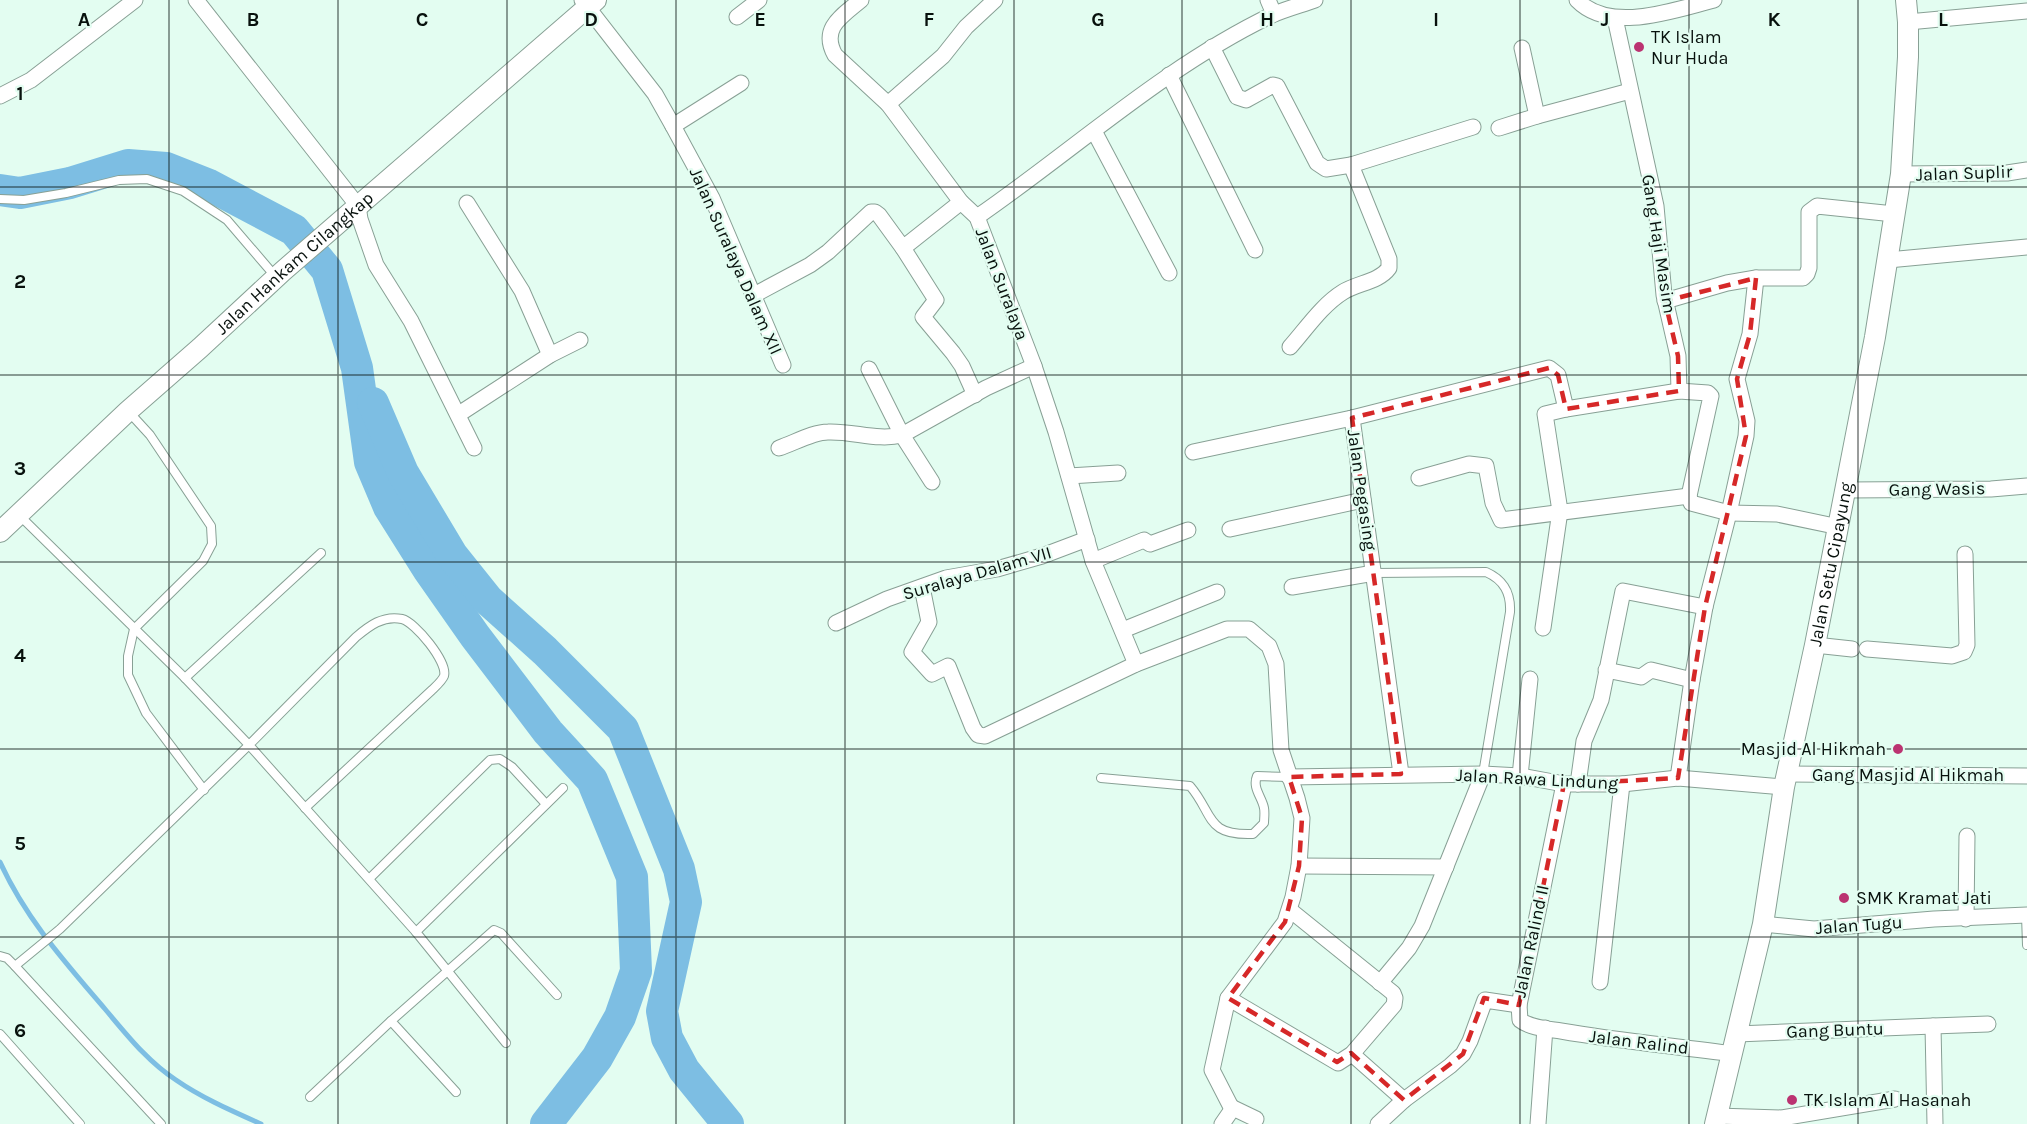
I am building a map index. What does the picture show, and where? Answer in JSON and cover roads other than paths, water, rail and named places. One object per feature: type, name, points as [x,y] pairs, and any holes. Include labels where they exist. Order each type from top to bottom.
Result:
[{"type":"street","points":[[0,96],[31,80],[135,0]]},
{"type":"street","points":[[196,0],[358,206],[360,219],[376,265],[411,321],[474,448]]},
{"type":"street","points":[[737,17],[759,0]]},
{"type":"street","points":[[861,0],[835,22],[829,34],[830,45],[835,55],[888,105],[961,202],[977,217]]},
{"type":"street","points":[[888,105],[943,56],[966,27],[995,0]]},
{"type":"street","name":"Jalan Suralaya","points":[[1136,664],[1093,561],[1034,366],[977,217],[1031,180],[1169,75],[1271,7],[1315,0]]},
{"type":"street","points":[[1577,0],[1594,13],[1615,18],[1650,15],[1714,0]]},
{"type":"street","name":"Jalan Setu Cipayung","points":[[1716,1120],[1763,924],[1786,780],[1874,349],[1901,174],[1908,22],[1906,0]]},
{"type":"street","name":"Jalan Hankam Cilangkap","points":[[0,532],[128,411],[280,274],[326,236],[589,2]]},
{"type":"street","name":"Jalan Suralaya Dalam XII","points":[[589,2],[655,94],[712,198],[783,365]]},
{"type":"street","points":[[1908,22],[2027,11]]},
{"type":"street","name":"Gang Haji Masim","points":[[1615,18],[1656,206],[1665,301],[1685,392]]},
{"type":"street","points":[[1212,47],[1237,97],[1246,100],[1277,86],[1317,163],[1326,169],[1351,165],[1473,127]]},
{"type":"street","points":[[1522,48],[1537,116]]},
{"type":"street","points":[[1169,75],[1255,250]]},
{"type":"street","points":[[673,126],[741,83]]},
{"type":"street","points":[[1500,128],[1630,91]]},
{"type":"street","points":[[1094,131],[1169,273]]},
{"type":"street","points":[[1290,347],[1332,299],[1357,285],[1382,275],[1389,268],[1389,259],[1351,165]]},
{"type":"street","name":"Jalan Suplir","points":[[1901,174],[2027,170]]},
{"type":"street","points":[[903,248],[961,202]]},
{"type":"street","points":[[467,203],[522,291],[550,355]]},
{"type":"street","points":[[1665,301],[1727,283],[1756,278],[1799,279],[1807,274],[1809,268],[1809,212],[1814,207],[1894,214]]},
{"type":"street","points":[[754,295],[810,265],[828,252],[871,212],[875,212],[903,248],[936,300],[924,314],[924,319],[962,366],[975,395]]},
{"type":"street","points":[[1888,260],[2027,246]]},
{"type":"street","points":[[1678,778],[1705,607],[1746,436],[1747,422],[1737,379],[1750,334],[1756,278]]},
{"type":"street","points":[[459,414],[550,355],[580,340]]},
{"type":"street","points":[[779,448],[824,432],[846,432],[868,437],[902,435],[1034,366]]},
{"type":"street","name":"Jalan Pegasing","points":[[1401,774],[1352,418],[1549,368],[1558,375],[1566,409]]},
{"type":"street","points":[[869,369],[902,435],[932,482]]},
{"type":"street","points":[[1543,628],[1560,511],[1545,414],[1685,392],[1708,393],[1712,396],[1689,496],[1691,503],[1729,513],[1777,514],[1839,527]]},
{"type":"street","points":[[1193,452],[1352,418]]},
{"type":"street","points":[[1419,478],[1469,464],[1485,466],[1493,503],[1501,520],[1689,496]]},
{"type":"street","points":[[1069,476],[1118,473]]},
{"type":"street","name":"Gang Wasis","points":[[1847,490],[1991,489],[2027,486]]},
{"type":"street","points":[[1230,529],[1363,500]]},
{"type":"street","points":[[1093,561],[1144,540],[1150,544],[1188,530]]},
{"type":"street","name":"Suralaya Dalam VII","points":[[836,623],[887,599],[946,578],[997,569],[1042,556],[1087,539]]},
{"type":"street","points":[[1815,645],[1952,657],[1964,652],[1967,645],[1965,554]]},
{"type":"street","points":[[1292,587],[1374,573]]},
{"type":"street","points":[[922,587],[928,622],[912,652],[932,674],[948,666],[978,735],[985,736],[1136,664],[1227,629],[1249,629],[1269,646],[1276,664],[1281,750],[1302,818],[1299,866],[1290,910],[1285,922],[1228,998],[1212,1070],[1231,1107],[1256,1119]]},
{"type":"street","name":"Jalan Ralind II","points":[[1378,1124],[1398,1112],[1463,1054],[1485,1000],[1519,1005],[1571,784],[1584,741],[1601,700],[1623,591],[1705,607]]},
{"type":"street","points":[[1123,630],[1217,592]]},
{"type":"street","points":[[1606,670],[1641,677],[1651,669],[1692,680]]},
{"type":"street","points":[[1520,776],[1530,679]]},
{"type":"street","points":[[1380,983],[1409,948],[1418,933],[1483,774]]},
{"type":"street","name":"Jalan Rawa Lindung","points":[[1289,777],[1483,774],[1520,776],[1571,784],[1622,784],[1678,778],[1786,780]]},
{"type":"street","name":"Gang Masjid Al Hikmah","points":[[1786,780],[2027,776]]},
{"type":"street","points":[[1600,982],[1622,784]]},
{"type":"street","points":[[1966,919],[1967,836]]},
{"type":"street","points":[[1299,866],[1446,867]]},
{"type":"street","points":[[1228,998],[1337,1062],[1352,1054],[1394,1005],[1393,993],[1290,910]]},
{"type":"street","name":"Jalan Tugu","points":[[1763,924],[1814,928],[2027,915]]},
{"type":"street","name":"Jalan Ralind","points":[[1519,1005],[1520,1020],[1545,1028],[1596,1037],[1732,1054]]},
{"type":"street","name":"Gang Buntu","points":[[1737,1034],[1988,1024]]},
{"type":"street","points":[[1933,1026],[1935,1124]]},
{"type":"street","points":[[1538,1124],[1545,1028]]},
{"type":"street","points":[[1352,1054],[1398,1112]]},
{"type":"street","points":[[1716,1120],[1782,1118],[1894,1100]]},
{"type":"street","points":[[1222,1124],[1231,1111],[1231,1107]]},
{"type":"lane","points":[[0,199],[24,200],[66,193],[119,180],[147,179],[183,191],[227,220],[280,274]]},
{"type":"lane","points":[[128,411],[150,435],[211,526],[212,544],[203,561],[134,629],[128,675],[134,692],[152,721],[204,790]]},
{"type":"lane","points":[[19,515],[185,678],[249,745],[370,878],[506,1043]]},
{"type":"lane","points":[[185,678],[321,553]]},
{"type":"lane","points":[[1374,573],[1486,572],[1499,580],[1509,594],[1510,612],[1483,774]]},
{"type":"lane","points":[[15,966],[60,929],[204,790],[356,637],[375,622],[400,618],[413,624],[444,664],[444,675],[432,690],[305,808]]},
{"type":"lane","points":[[370,878],[490,760],[500,759],[512,767],[546,804]]},
{"type":"lane","points":[[1101,778],[1190,786],[1215,826],[1223,831],[1252,834],[1263,823],[1264,809],[1256,789],[1255,779],[1257,776],[1289,777]]},
{"type":"lane","points":[[416,932],[563,788]]},
{"type":"lane","points":[[2027,915],[2027,945]]},
{"type":"lane","points":[[310,1097],[391,1021],[494,930],[498,930],[557,995]]},
{"type":"lane","points":[[0,956],[7,958],[15,966],[161,1124]]},
{"type":"lane","points":[[391,1021],[456,1092]]},
{"type":"lane","points":[[0,1034],[80,1124]]},
{"type":"waterway","points":[[0,190],[20,193],[70,183],[128,165],[166,168],[209,185],[294,230],[327,270],[357,368],[370,462],[389,507],[428,569],[475,636],[548,732],[592,780],[632,877],[636,971],[620,1017],[597,1058],[546,1124]]},
{"type":"waterway","points":[[373,403],[403,473],[452,555],[488,600],[545,651],[623,729],[679,869],[686,902],[662,1011],[667,1038],[684,1070],[728,1124]]},
{"type":"waterway","points":[[0,862],[10,883],[47,939],[121,1029],[147,1056],[166,1073],[196,1093],[261,1124]]},
{"type":"place","name":"TK Islam Nur Huda","points":[[1639,47]]},
{"type":"place","name":"Masjid Al Hikmah","points":[[1898,749]]},
{"type":"place","name":"SMK Kramat Jati","points":[[1844,898]]},
{"type":"place","name":"TK Islam Al Hasanah","points":[[1792,1100]]}]
